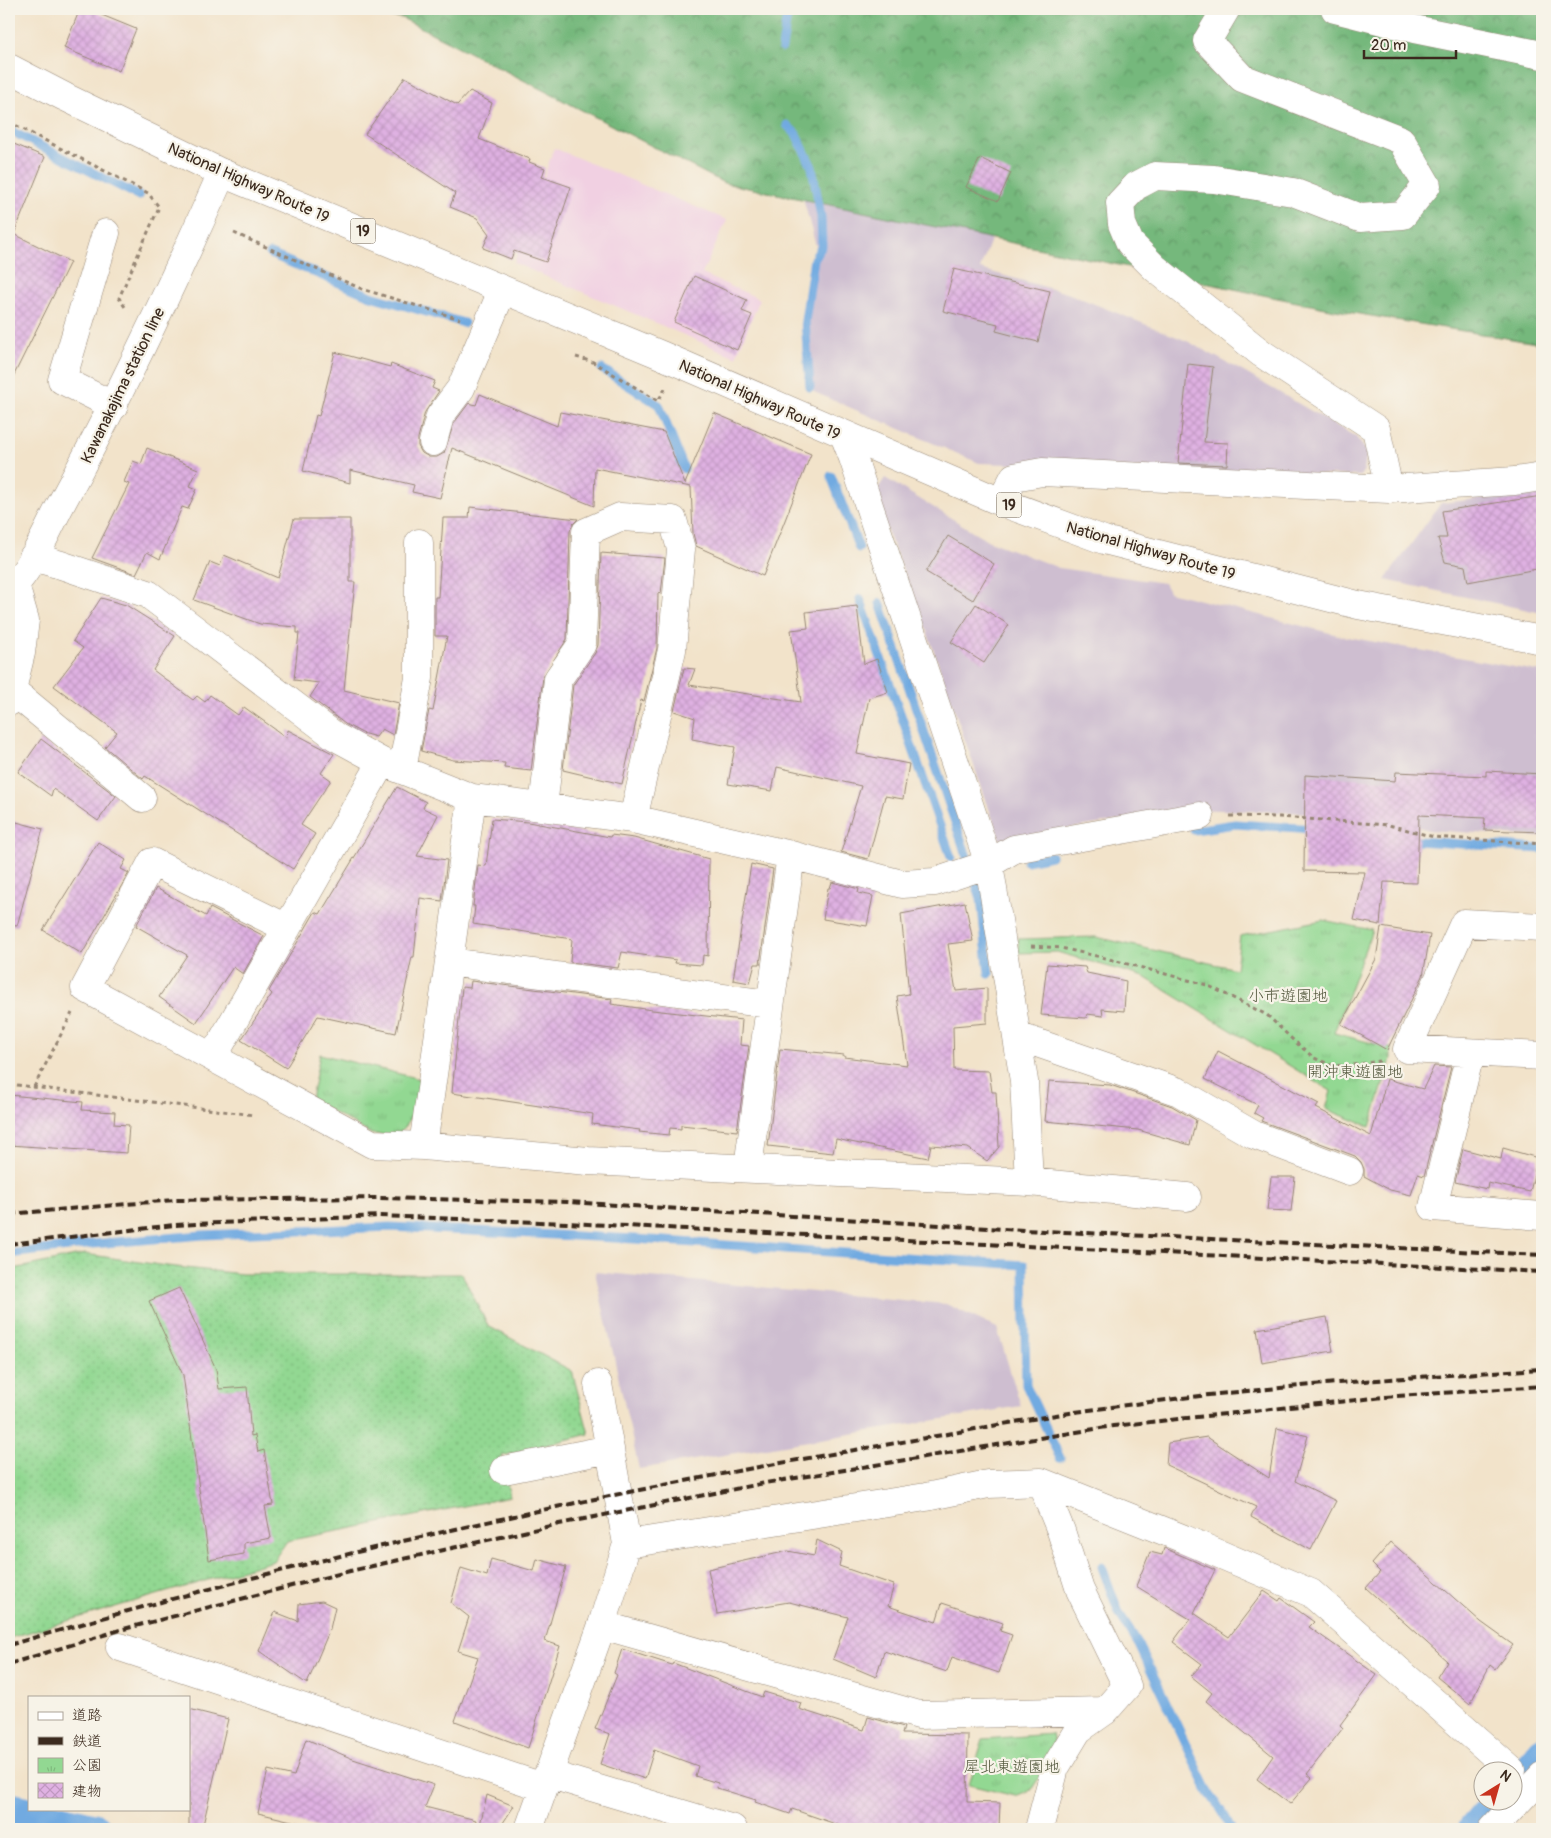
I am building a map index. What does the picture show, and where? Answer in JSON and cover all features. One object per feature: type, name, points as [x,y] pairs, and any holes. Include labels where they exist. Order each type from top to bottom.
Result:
[{"type":"main road","points":[[1226,9],[1207,41],[1242,78],[1401,140],[1426,185],[1403,215],[1360,218],[1293,192],[1214,179],[1155,176],[1136,186],[1120,203],[1122,224],[1130,243],[1155,268],[1260,353],[1376,429],[1389,489]]},
{"type":"main road","points":[[1335,9],[1414,29],[1542,55]]},
{"type":"main road","name":"National Highway Route 19","points":[[9,68],[222,173],[502,291],[660,355],[1000,502],[1104,540],[1349,603],[1542,640]]},
{"type":"main road","name":"Kawanakajima station line","points":[[12,587],[33,557],[114,406],[222,173]]},
{"type":"main road","points":[[106,233],[62,380],[114,406]]},
{"type":"main road","points":[[433,442],[440,416],[461,388],[502,291]]},
{"type":"main road","points":[[844,435],[854,458],[977,868],[1004,948],[1024,1081],[1029,1182]]},
{"type":"main road","points":[[1000,502],[1014,477],[1042,472],[1389,489],[1515,482],[1542,477]]},
{"type":"main road","points":[[542,807],[558,680],[582,644],[586,532],[620,516],[673,520],[681,549],[672,650],[633,819]]},
{"type":"main road","points":[[213,1057],[287,928],[392,766],[419,678],[419,543]]},
{"type":"main road","points":[[33,557],[148,594],[336,737],[392,766],[472,798],[633,819],[791,855],[902,884],[935,882],[977,868],[1014,849],[1200,816]]},
{"type":"main road","points":[[12,587],[24,620],[21,653],[11,697],[142,798]]},
{"type":"main road","points":[[423,1146],[472,798]]},
{"type":"main road","points":[[748,1167],[791,855]]},
{"type":"main road","points":[[287,928],[152,862],[81,997],[213,1057],[372,1144],[423,1146],[588,1161],[748,1167],[1029,1182],[1187,1197]]},
{"type":"main road","points":[[1542,927],[1464,924],[1407,1050],[1542,1056]]},
{"type":"main road","points":[[449,962],[770,1004]]},
{"type":"main road","points":[[1017,1036],[1179,1092],[1254,1135],[1349,1172]]},
{"type":"main road","points":[[1470,1054],[1433,1206],[1541,1216]]},
{"type":"main road","points":[[529,1829],[602,1625],[627,1544],[598,1384]]},
{"type":"main road","points":[[504,1470],[610,1449]]},
{"type":"main road","points":[[627,1544],[917,1498],[988,1484],[1041,1482],[1184,1539],[1311,1593],[1528,1781],[1492,1829]]},
{"type":"main road","points":[[1039,1829],[1055,1768],[1078,1730],[1105,1711],[1127,1686],[1080,1590],[1061,1531],[1041,1482]]},
{"type":"main road","points":[[602,1625],[919,1715],[1105,1711]]},
{"type":"main road","points":[[120,1646],[546,1780],[733,1829]]},
{"type":"path","points":[[234,233],[362,289],[466,321]]},
{"type":"path","points":[[576,357],[593,362],[658,401]]},
{"type":"path","points":[[1200,816],[1273,816],[1389,825],[1434,837],[1542,844]]},
{"type":"path","points":[[1004,948],[1042,946],[1061,948],[1207,985],[1267,1015],[1292,1040],[1314,1058],[1331,1065],[1366,1065],[1399,1057],[1407,1050]]},
{"type":"path","points":[[34,1087],[81,997]]},
{"type":"path","points":[[9,1084],[257,1116]]},
{"type":"shaded area","points":[[554,148],[727,220],[702,274],[760,299],[736,357],[514,263]]},
{"type":"shaded area","points":[[1017,170],[980,269],[1067,293],[1187,341],[1356,437],[1367,452],[1364,470],[1360,476],[979,463],[814,392],[808,309],[818,254],[799,183]]},
{"type":"shaded area","points":[[885,478],[989,541],[1059,568],[1164,583],[1169,592],[1342,636],[1542,672],[1542,837],[1429,830],[1380,815],[1188,809],[1000,840],[922,617],[873,496]]},
{"type":"shaded area","points":[[1542,492],[1542,613],[1385,580],[1441,503]]},
{"type":"shaded area","points":[[595,1272],[946,1304],[997,1328],[1021,1406],[639,1469]]},
{"type":"green space","points":[[312,9],[1542,9],[1542,344],[1335,310],[724,183],[402,18]]},
{"type":"green space","name":"小市遊園地","points":[[1323,920],[1372,930],[1334,1033],[1391,1048],[1391,1059],[1370,1127],[1326,1109],[1331,1091],[1144,977],[1057,952],[1019,953],[1018,939],[1096,937],[1236,969],[1240,936]]},
{"type":"green space","points":[[320,1054],[420,1079],[415,1111],[399,1135],[371,1134],[311,1099]]},
{"type":"green space","points":[[85,1254],[167,1266],[242,1274],[462,1274],[488,1326],[572,1371],[589,1434],[502,1456],[510,1497],[287,1541],[273,1561],[9,1638],[9,1270]]},
{"type":"green space","name":"犀北東遊園地","points":[[1052,1734],[1056,1752],[1031,1790],[1015,1796],[969,1785],[983,1739]]},
{"type":"building","points":[[80,9],[87,9],[136,29],[119,71],[64,48]]},
{"type":"building","points":[[405,77],[457,105],[470,91],[492,103],[479,139],[530,159],[529,162],[545,168],[542,177],[571,187],[546,262],[514,251],[511,259],[483,248],[489,234],[477,218],[450,207],[455,193],[365,134]]},
{"type":"building","points":[[14,144],[45,157],[14,234],[70,262],[9,385],[9,157]]},
{"type":"building","points":[[980,158],[1011,173],[998,201],[966,187]]},
{"type":"building","points":[[954,269],[1050,291],[1038,342],[996,331],[998,324],[943,311]]},
{"type":"building","points":[[694,276],[747,300],[742,311],[752,315],[737,350],[674,322]]},
{"type":"building","points":[[335,352],[390,367],[391,364],[435,381],[432,388],[439,391],[425,412],[418,438],[418,446],[422,453],[429,457],[437,457],[444,453],[454,423],[469,403],[476,405],[480,394],[557,426],[560,412],[664,432],[685,484],[714,413],[811,454],[763,576],[696,546],[693,533],[691,487],[595,468],[594,506],[452,448],[440,498],[412,492],[414,485],[350,470],[350,483],[303,471],[316,415],[319,416]]},
{"type":"building","points":[[1188,364],[1213,367],[1204,442],[1228,443],[1227,465],[1178,463]]},
{"type":"building","points":[[147,448],[198,469],[190,486],[197,489],[188,509],[182,507],[160,559],[147,552],[136,574],[92,558],[129,484],[124,482],[133,461],[141,464]]},
{"type":"building","points":[[1542,496],[1542,568],[1468,582],[1465,566],[1445,562],[1438,538],[1447,538],[1442,511]]},
{"type":"building","points":[[470,507],[578,519],[570,531],[567,639],[543,677],[531,771],[504,768],[505,763],[453,760],[421,751],[429,710],[433,711],[447,636],[435,636],[435,597],[438,597],[443,518],[469,518]]},
{"type":"building","points":[[294,519],[350,519],[350,582],[355,582],[344,690],[399,703],[393,735],[382,729],[376,737],[362,733],[345,724],[310,697],[319,683],[294,680],[299,633],[297,633],[297,627],[260,624],[194,600],[210,562],[220,566],[224,555],[278,578]]},
{"type":"building","points":[[948,536],[994,564],[973,600],[926,572]]},
{"type":"building","points":[[601,553],[665,558],[661,594],[658,593],[657,648],[644,701],[641,700],[622,784],[563,770],[573,685],[595,653],[598,645]]},
{"type":"building","points":[[101,598],[126,605],[175,636],[153,670],[193,700],[197,696],[205,702],[210,695],[238,715],[244,707],[287,738],[288,730],[334,754],[321,773],[331,780],[301,825],[315,834],[293,869],[145,776],[143,779],[105,747],[117,732],[54,686],[83,648],[73,641]]},
{"type":"building","points":[[976,604],[1009,625],[984,663],[951,642]]},
{"type":"building","points":[[857,606],[864,664],[877,659],[888,692],[869,698],[857,754],[909,764],[903,799],[885,796],[868,859],[841,852],[861,786],[777,767],[772,791],[728,784],[735,747],[692,739],[695,718],[674,711],[684,668],[695,669],[689,685],[801,702],[791,630],[808,628],[806,612]]},
{"type":"building","points":[[41,739],[116,796],[98,821],[53,789],[51,796],[18,772]]},
{"type":"building","points":[[1486,771],[1542,774],[1542,832],[1484,830],[1485,818],[1419,815],[1417,883],[1384,882],[1380,925],[1354,920],[1365,872],[1304,871],[1305,775],[1395,781],[1396,772],[1486,776]]},
{"type":"building","points":[[397,787],[426,802],[423,808],[438,815],[417,856],[447,860],[442,901],[420,898],[414,957],[412,957],[396,1033],[318,1016],[286,1068],[241,1040],[272,994],[269,991],[315,912],[320,914]]},
{"type":"building","points":[[492,819],[528,822],[610,837],[611,835],[634,838],[709,859],[708,956],[703,955],[702,965],[675,963],[676,960],[622,952],[618,968],[570,962],[572,939],[473,924],[475,906],[473,906],[478,865],[486,866]]},
{"type":"building","points":[[9,820],[43,829],[17,926],[9,925]]},
{"type":"building","points":[[98,842],[126,860],[121,869],[129,873],[82,954],[43,930]]},
{"type":"building","points":[[751,864],[773,869],[760,964],[755,964],[750,983],[733,980]]},
{"type":"building","points":[[832,882],[859,889],[858,893],[873,896],[867,926],[823,919],[828,888],[830,888]]},
{"type":"building","points":[[156,888],[206,916],[210,908],[264,936],[243,974],[233,967],[196,1023],[159,997],[187,955],[136,926]]},
{"type":"building","points":[[965,902],[973,941],[948,944],[956,991],[987,988],[987,1023],[953,1026],[954,1070],[989,1071],[992,1092],[996,1092],[999,1147],[987,1161],[968,1148],[931,1145],[928,1158],[836,1139],[833,1153],[768,1146],[780,1049],[844,1055],[844,1057],[907,1065],[897,996],[909,994],[901,914]]},
{"type":"building","points":[[1381,927],[1430,935],[1423,976],[1387,1050],[1341,1024],[1376,959]]},
{"type":"building","points":[[1047,964],[1085,967],[1087,973],[1126,981],[1124,1011],[1102,1009],[1103,1016],[1087,1014],[1086,1018],[1041,1015]]},
{"type":"building","points":[[471,981],[612,999],[611,1004],[652,1010],[742,1020],[740,1045],[749,1046],[737,1131],[681,1125],[681,1129],[670,1128],[669,1135],[639,1132],[640,1130],[592,1124],[593,1114],[452,1093],[462,987],[470,988]]},
{"type":"building","points":[[1218,1051],[1319,1104],[1316,1108],[1371,1136],[1387,1079],[1423,1089],[1434,1066],[1451,1067],[1424,1176],[1418,1174],[1411,1195],[1390,1190],[1364,1176],[1361,1162],[1355,1156],[1261,1121],[1263,1118],[1254,1113],[1258,1105],[1205,1079]]},
{"type":"building","points":[[1049,1081],[1110,1085],[1172,1106],[1196,1120],[1190,1145],[1138,1130],[1045,1121]]},
{"type":"building","points":[[9,1095],[83,1102],[82,1110],[115,1112],[114,1124],[129,1125],[127,1153],[9,1145]]},
{"type":"building","points":[[1503,1148],[1538,1158],[1530,1192],[1488,1183],[1487,1189],[1455,1182],[1463,1149],[1501,1159]]},
{"type":"building","points":[[1271,1177],[1295,1177],[1291,1211],[1267,1210]]},
{"type":"building","points":[[179,1288],[216,1369],[219,1389],[247,1387],[251,1436],[255,1435],[258,1452],[264,1450],[273,1505],[265,1506],[271,1538],[244,1543],[244,1554],[209,1560],[183,1375],[149,1301]]},
{"type":"building","points":[[1327,1317],[1333,1351],[1262,1363],[1257,1329]]},
{"type":"building","points":[[1277,1428],[1308,1436],[1295,1481],[1336,1501],[1311,1550],[1251,1517],[1256,1507],[1166,1465],[1168,1443],[1207,1437],[1269,1478]]},
{"type":"building","points":[[817,1540],[842,1552],[839,1566],[894,1585],[888,1606],[936,1622],[942,1603],[1003,1623],[1000,1631],[1012,1635],[999,1673],[952,1657],[947,1672],[884,1651],[876,1677],[833,1659],[848,1617],[789,1602],[717,1614],[708,1569],[788,1551],[814,1556]]},
{"type":"building","points":[[1391,1542],[1481,1622],[1513,1645],[1495,1669],[1490,1665],[1470,1704],[1437,1677],[1447,1661],[1366,1588],[1380,1572],[1372,1564]]},
{"type":"building","points":[[1164,1548],[1215,1570],[1194,1613],[1229,1637],[1264,1591],[1279,1601],[1281,1598],[1314,1622],[1309,1627],[1377,1675],[1340,1725],[1343,1728],[1307,1774],[1312,1778],[1290,1804],[1257,1779],[1273,1756],[1206,1701],[1212,1693],[1191,1676],[1202,1664],[1173,1642],[1190,1619],[1136,1586],[1150,1552],[1162,1555]]},
{"type":"building","points":[[491,1559],[534,1571],[537,1559],[566,1567],[545,1641],[560,1646],[528,1748],[455,1721],[478,1657],[458,1651],[469,1617],[451,1603],[461,1568],[487,1576]]},
{"type":"building","points":[[322,1601],[335,1607],[330,1629],[307,1684],[259,1651],[275,1612],[298,1621],[299,1604]]},
{"type":"building","points":[[622,1649],[672,1665],[673,1663],[762,1697],[764,1692],[801,1703],[799,1709],[864,1730],[868,1717],[904,1727],[902,1734],[968,1735],[967,1802],[1000,1803],[999,1829],[850,1829],[792,1809],[790,1814],[755,1802],[756,1800],[717,1788],[718,1783],[695,1776],[698,1766],[654,1750],[645,1779],[600,1764],[610,1734],[595,1729],[617,1675],[614,1673]]},
{"type":"building","points":[[190,1709],[228,1719],[202,1829],[189,1829]]},
{"type":"building","points":[[306,1739],[353,1759],[434,1785],[425,1807],[476,1820],[474,1829],[325,1829],[258,1813],[268,1770],[294,1776]]},
{"type":"building","points":[[487,1795],[514,1806],[499,1829],[479,1829]]},
{"type":"waterway","points":[[782,48],[788,9]]},
{"type":"waterway","points":[[787,125],[796,134],[812,167],[821,217],[822,246],[814,259],[805,321],[810,387]]},
{"type":"waterway","points":[[9,130],[139,196]]},
{"type":"waterway","points":[[270,254],[371,296],[464,323]]},
{"type":"waterway","points":[[602,369],[659,405],[684,469]]},
{"type":"waterway","points":[[831,476],[859,548]]},
{"type":"waterway","points":[[860,599],[951,857]]},
{"type":"waterway","points":[[880,603],[981,898],[989,974]]},
{"type":"waterway","points":[[1194,830],[1235,824],[1316,829]]},
{"type":"waterway","points":[[1408,838],[1417,841],[1542,849]]},
{"type":"waterway","points":[[1027,861],[1051,856]]},
{"type":"waterway","points":[[9,1254],[93,1244],[203,1235],[390,1227],[635,1239],[1024,1265],[1026,1385],[1060,1458]]},
{"type":"waterway","points":[[1102,1567],[1119,1613],[1139,1645],[1211,1797],[1221,1808],[1231,1829]]},
{"type":"waterway","points":[[1530,1766],[1542,1752]]},
{"type":"waterway","points":[[9,1808],[96,1829]]},
{"type":"waterway","points":[[1474,1829],[1490,1810]]},
{"type":"railway","points":[[9,1214],[174,1200],[378,1198],[568,1202],[1003,1229],[1542,1255]]},
{"type":"railway","points":[[9,1244],[174,1225],[379,1216],[567,1223],[1542,1272]]},
{"type":"railway","points":[[9,1645],[228,1584],[338,1556],[560,1506],[784,1463],[1058,1415],[1166,1400],[1327,1384],[1542,1369]]},
{"type":"railway","points":[[9,1664],[120,1630],[350,1571],[559,1524],[765,1483],[1113,1426],[1384,1397],[1542,1386]]},
{"type":"park label","name":"開沖東遊園地","points":[[1355,1071]]}]
